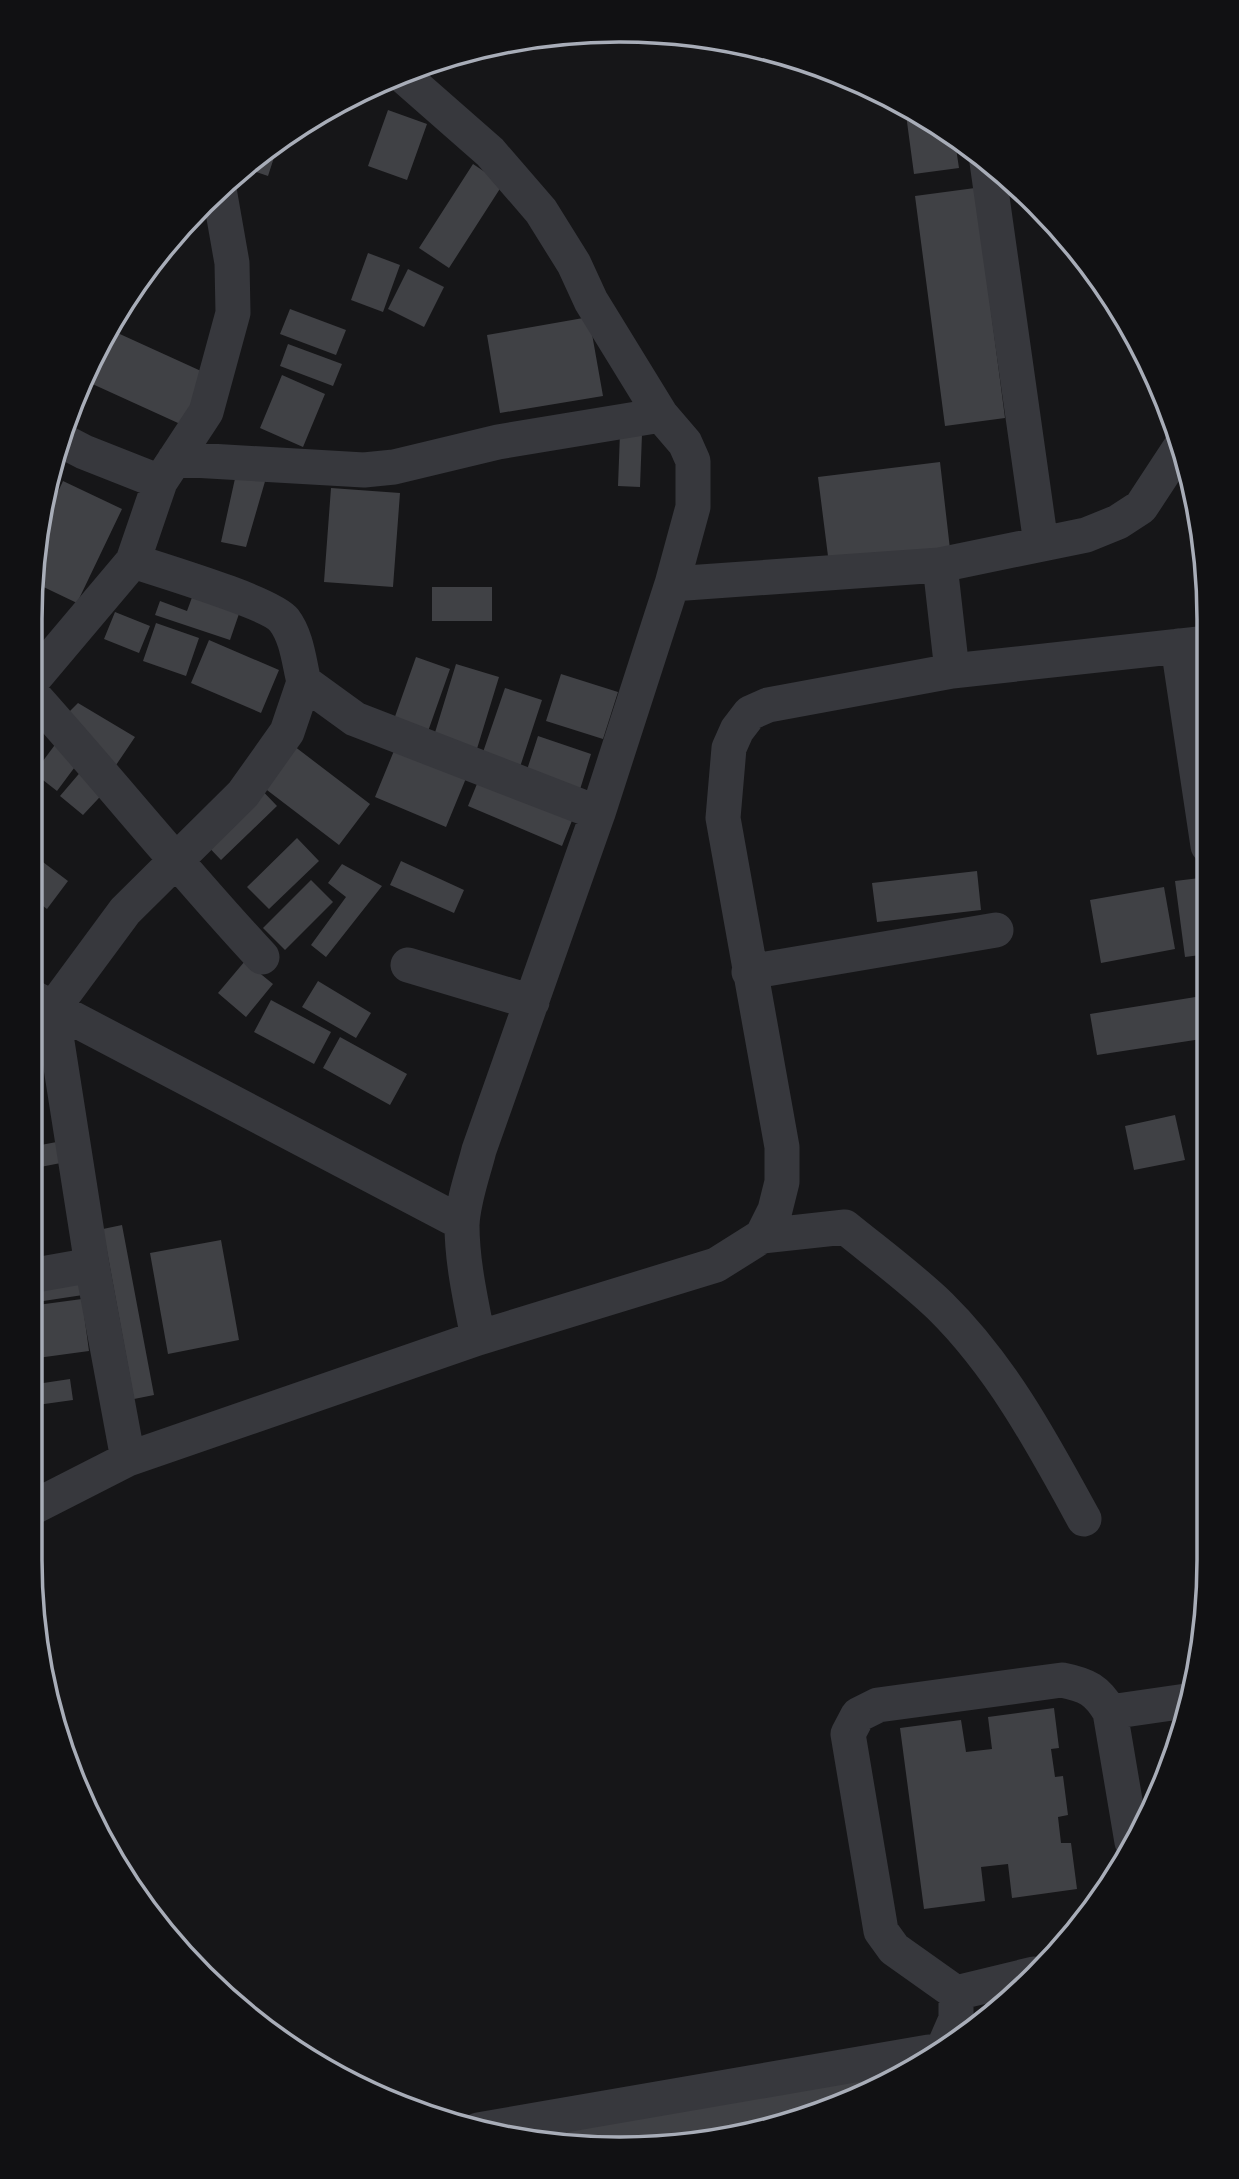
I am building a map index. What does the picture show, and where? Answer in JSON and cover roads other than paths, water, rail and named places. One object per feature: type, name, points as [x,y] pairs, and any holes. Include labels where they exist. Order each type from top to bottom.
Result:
[{"type":"street","points":[[410,82],[490,152],[541,211],[574,264],[591,301],[661,415],[685,443],[693,461],[693,508],[672,584],[598,813],[479,1150],[462,1223],[465,1265],[478,1338]]},
{"type":"street","points":[[989,176],[1041,544]]},
{"type":"street","points":[[42,669],[133,561],[168,471],[206,412],[233,313],[232,262],[221,202]]},
{"type":"street","points":[[70,445],[84,453],[168,471],[364,470],[394,467],[498,442],[661,415]]},
{"type":"street","points":[[672,584],[940,565],[1086,535],[1118,522],[1141,507],[1173,458]]},
{"type":"street","points":[[42,1002],[125,911],[243,793],[287,732],[304,682],[295,641],[283,618],[260,606],[133,561]]},
{"type":"street","points":[[940,565],[952,671]]},
{"type":"street","points":[[762,1236],[775,1210],[782,1182],[782,1147],[723,818],[729,748],[737,730],[750,713],[768,705],[952,671],[1193,645],[1197,699]]},
{"type":"street","points":[[304,682],[355,719],[598,813]]},
{"type":"street","points":[[42,705],[121,793],[175,863],[262,957]]},
{"type":"street","points":[[749,972],[996,930]]},
{"type":"street","points":[[408,965],[532,1002]]},
{"type":"street","points":[[42,1004],[462,1223]]},
{"type":"street","points":[[42,1008],[128,1459]]},
{"type":"street","points":[[42,1503],[128,1459],[478,1338],[716,1265],[762,1236],[845,1227],[940,1305],[989,1360],[1037,1432],[1084,1519]]},
{"type":"street","points":[[42,1274],[92,1265]]},
{"type":"street","points":[[1017,1978],[956,1993],[894,1949],[881,1931],[848,1734],[858,1715],[878,1706],[1062,1680],[1088,1685],[1101,1697],[1110,1713],[1130,1829]]},
{"type":"street","points":[[1110,1713],[1179,1701]]},
{"type":"street","points":[[950,2033],[956,2020],[956,1993]]},
{"type":"street","points":[[505,2125],[918,2054]]}]
